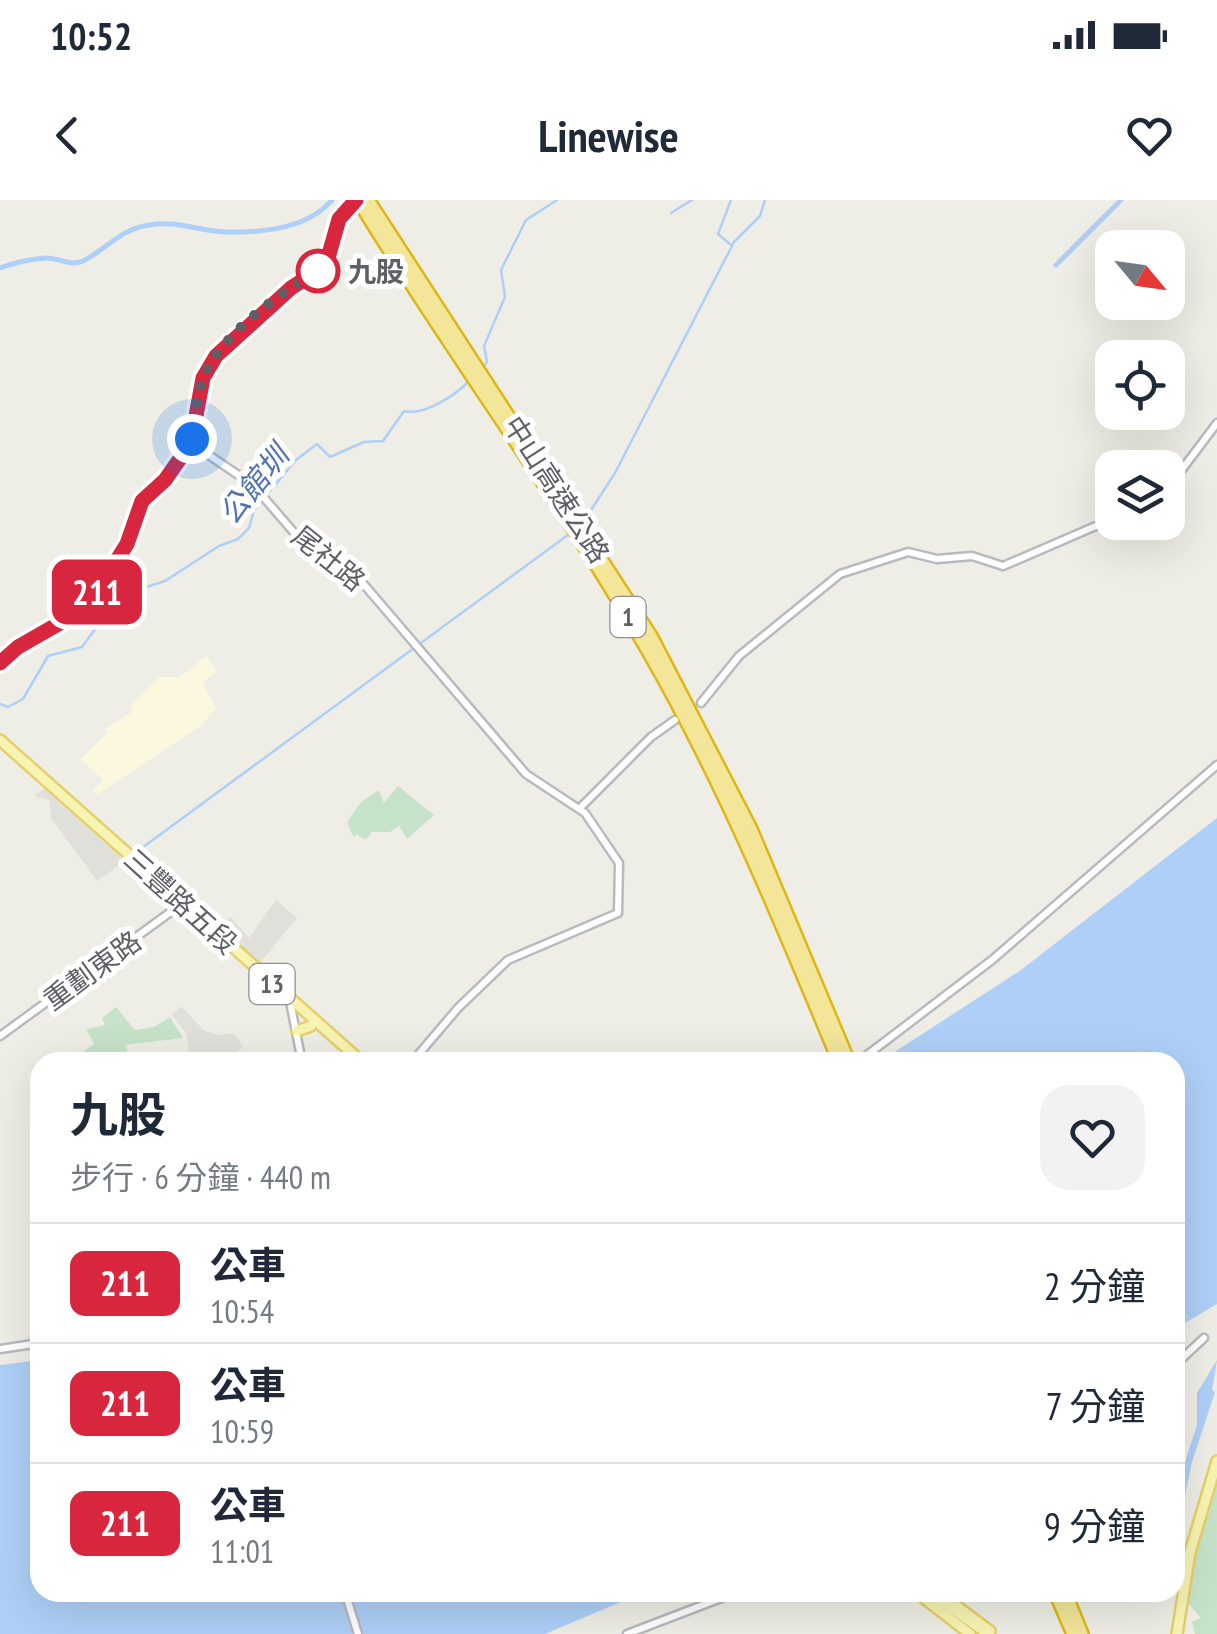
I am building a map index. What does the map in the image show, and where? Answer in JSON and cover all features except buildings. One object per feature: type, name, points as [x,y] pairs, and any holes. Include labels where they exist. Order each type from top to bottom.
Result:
[{"type":"highway","name":"中山高速公路","points":[[363,203],[651,636],[751,829],[840,1052]]},
{"type":"highway","points":[[1059,1602],[1073,1634]]},
{"type":"highway","points":[[1069,1602],[1082,1634]]},
{"type":"main road","name":"三豐路五段","points":[[0,743],[311,1026],[346,1052]]},
{"type":"main road","name":"三豐路五段","points":[[289,1004],[347,1052]]},
{"type":"main road","points":[[297,1031],[311,1026]]},
{"type":"main road","points":[[1185,1584],[1190,1552],[1217,1461]]},
{"type":"main road","points":[[932,1602],[970,1634]]},
{"type":"main road","points":[[936,1602],[979,1634]]},
{"type":"main road","points":[[938,1602],[989,1634]]},
{"type":"main road","points":[[952,1602],[982,1622],[989,1634]]},
{"type":"main road","points":[[1177,1634],[1182,1602]]},
{"type":"street","points":[[0,663],[74,615],[93,598],[127,544],[142,501],[165,480],[191,443],[203,378],[216,356],[291,288],[326,265],[339,219],[363,203]]},
{"type":"street","points":[[1185,465],[1217,422]]},
{"type":"street","name":"尾社路","points":[[191,443],[253,486],[309,550],[348,567],[526,774],[580,808]]},
{"type":"street","points":[[701,703],[739,656],[840,574],[908,552],[936,558],[972,556],[998,566],[1095,526]]},
{"type":"street","points":[[421,1052],[458,1008],[508,960],[618,914],[619,864],[580,808],[651,737],[675,720]]},
{"type":"street","points":[[871,1052],[992,960],[1217,765]]},
{"type":"street","name":"重劃東路","points":[[0,1036],[182,905]]},
{"type":"street","points":[[289,1004],[300,1052]]},
{"type":"street","points":[[1185,1356],[1204,1338]]},
{"type":"street","points":[[0,1349],[30,1344]]},
{"type":"street","points":[[348,1602],[358,1634]]},
{"type":"street","points":[[627,1634],[711,1602]]},
{"type":"shaded area","points":[[206,656],[217,671],[203,683],[216,708],[202,725],[98,794],[93,791],[103,780],[80,759],[108,732],[106,728],[132,712],[131,706],[158,677],[180,677]]},
{"type":"shaded area","points":[[44,789],[125,861],[97,881],[51,818],[49,800],[34,796]]},
{"type":"shaded area","points":[[276,900],[297,918],[259,964],[213,927],[231,917],[249,938]]},
{"type":"shaded area","points":[[181,1006],[203,1030],[217,1035],[234,1033],[243,1047],[237,1052],[189,1052],[187,1035],[172,1015]]},
{"type":"green space","points":[[398,786],[434,815],[407,839],[399,826],[390,832],[372,832],[366,840],[356,834],[354,838],[347,822],[361,802],[379,790],[384,803]]},
{"type":"green space","points":[[116,1007],[135,1030],[154,1027],[170,1017],[183,1038],[125,1045],[128,1052],[82,1052],[94,1044],[86,1029],[105,1025],[102,1018]]},
{"type":"green space","points":[[1217,1472],[1217,1634],[1195,1634],[1192,1622],[1201,1618],[1185,1600]]},
{"type":"water","points":[[1217,818],[1217,1304],[1185,1323],[1185,1052],[894,1052],[1021,970]]},
{"type":"water","points":[[1217,1360],[1212,1390],[1215,1392],[1185,1496],[1185,1462],[1197,1425],[1197,1393]]},
{"type":"water","points":[[30,1361],[30,1602],[621,1602],[545,1634],[0,1634],[0,1365]]},
{"type":"waterway","points":[[0,268],[45,258],[78,263],[130,231],[149,225],[225,232],[283,227],[310,217],[332,200]]},
{"type":"waterway","name":"公館圳","points":[[481,369],[487,362],[484,346],[505,297],[501,270],[526,220],[557,200]]},
{"type":"waterway","points":[[671,213],[692,200]]},
{"type":"waterway","points":[[731,200],[718,234],[731,245]]},
{"type":"waterway","points":[[582,524],[615,473],[734,242],[760,216],[765,200]]},
{"type":"waterway","points":[[1056,265],[1121,200]]},
{"type":"waterway","name":"公館圳","points":[[0,704],[8,707],[23,699],[48,656],[82,647],[107,613],[131,592],[165,581],[219,546],[238,539],[249,528],[254,510],[296,460],[317,444],[330,457],[364,442],[383,441],[404,411],[429,408],[468,382]]},
{"type":"waterway","points":[[135,853],[572,532]]},
{"type":"bus line","name":"211","points":[[0,663],[18,647],[74,615],[104,584],[131,535],[142,501],[165,480],[191,443],[203,378],[216,356],[291,288],[326,265],[334,248],[339,219],[356,200]]},
{"type":"place","name":"九股","points":[[318,271]]},
{"type":"route","points":[[192,439],[203,378],[224,345],[291,288],[322,269],[318,271]]}]
